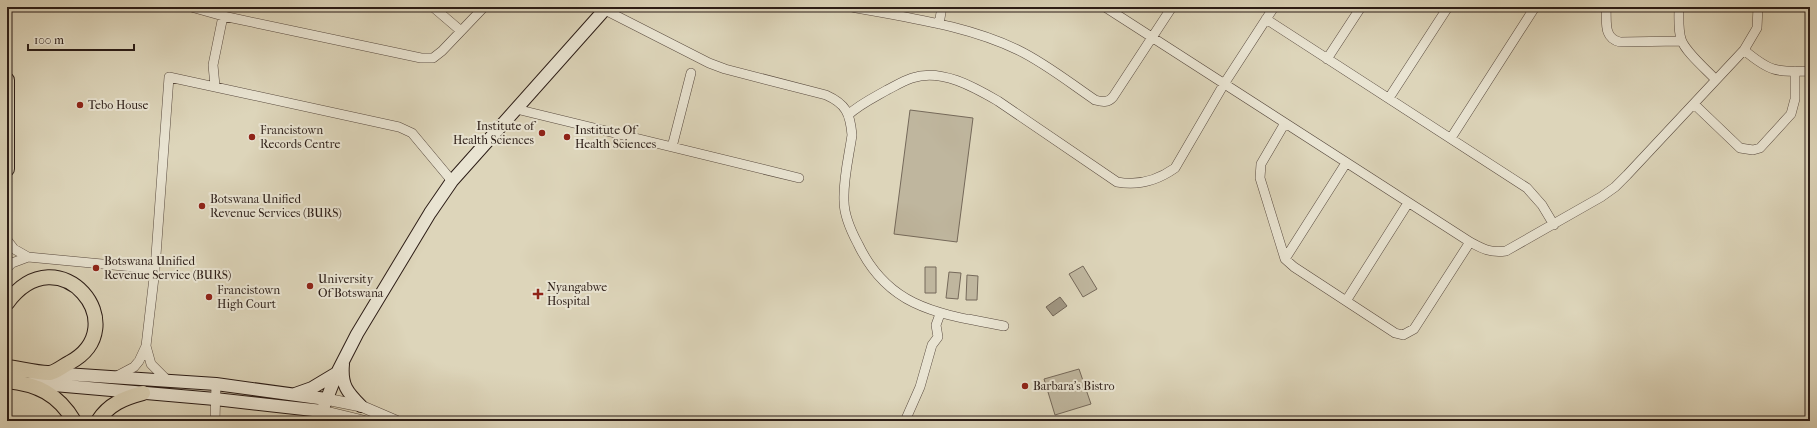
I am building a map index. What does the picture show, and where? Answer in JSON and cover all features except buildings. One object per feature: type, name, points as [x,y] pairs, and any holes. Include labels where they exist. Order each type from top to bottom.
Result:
[{"type":"highway","points":[[7,80],[7,169]]},
{"type":"highway","points":[[7,303],[25,284],[42,278],[54,278],[75,285],[88,299],[93,310],[95,322],[95,333],[85,352],[50,373],[7,367]]},
{"type":"highway","points":[[7,381],[27,383],[48,393],[60,402],[74,421]]},
{"type":"highway","points":[[98,421],[104,412],[112,405],[126,398],[143,393]]},
{"type":"main road","points":[[324,405],[343,361],[357,334],[417,234],[452,181],[606,8]]},
{"type":"main road","points":[[343,361],[342,376],[344,385],[361,406]]},
{"type":"main road","points":[[50,373],[166,379],[216,384],[292,396],[324,405]]},
{"type":"main road","points":[[292,396],[312,388],[337,374]]},
{"type":"main road","points":[[27,383],[215,399],[324,405]]},
{"type":"street","points":[[191,7],[223,16],[421,58],[432,58],[442,51],[484,7]]},
{"type":"street","points":[[434,7],[461,31]]},
{"type":"street","points":[[852,7],[968,31],[1018,50],[1044,65],[1100,102],[1110,101],[1172,7]]},
{"type":"street","points":[[939,24],[942,7]]},
{"type":"street","points":[[1105,7],[1408,203],[1485,251],[1494,253],[1506,251],[1554,225],[1601,197],[1615,186],[1744,50],[1754,36],[1757,28],[1758,7]]},
{"type":"street","points":[[848,115],[865,102],[912,78],[931,76],[945,77],[981,91],[998,101],[1117,182],[1135,183],[1159,177],[1175,168],[1224,84],[1274,7]]},
{"type":"street","points":[[1328,59],[1361,7]]},
{"type":"street","points":[[1389,98],[1448,7]]},
{"type":"street","points":[[1451,138],[1535,7]]},
{"type":"street","points":[[1606,7],[1608,33],[1610,38],[1614,40],[1620,42],[1681,41]]},
{"type":"street","points":[[1679,7],[1679,31],[1681,41],[1716,80]]},
{"type":"street","points":[[606,8],[709,63],[725,69],[826,95],[836,100],[844,107],[848,115],[852,135],[844,201],[845,212],[854,237],[871,266],[892,289],[915,304],[940,314],[1004,326],[968,319]]},
{"type":"street","points":[[215,86],[213,65],[223,16]]},
{"type":"street","points":[[1266,20],[1527,188],[1542,205],[1554,225]]},
{"type":"street","points":[[1744,50],[1761,65],[1769,69],[1810,71]]},
{"type":"street","points":[[1694,104],[1740,148],[1753,150],[1760,148],[1791,114],[1795,99],[1795,71]]},
{"type":"street","points":[[672,147],[691,73]]},
{"type":"street","points":[[116,377],[134,367],[139,361],[146,346],[154,269],[169,76],[399,127],[412,133],[452,181]]},
{"type":"street","points":[[516,109],[799,178]]},
{"type":"street","points":[[1285,123],[1261,164],[1259,171],[1285,259],[1294,267],[1395,333],[1403,335],[1414,330],[1470,242]]},
{"type":"street","points":[[1285,259],[1346,163]]},
{"type":"street","points":[[1346,301],[1408,203]]},
{"type":"street","points":[[7,240],[14,249],[28,257],[154,269]]},
{"type":"street","points":[[7,268],[12,263],[28,257]]},
{"type":"street","points":[[905,421],[920,387],[932,345],[938,337],[935,328],[940,314]]},
{"type":"street","points":[[146,346],[151,364],[166,379]]},
{"type":"street","points":[[215,421],[216,384]]},
{"type":"street","points":[[324,405],[361,406],[396,421]]},
{"type":"street","points":[[324,405],[363,421]]},
{"type":"shaded area","points":[[910,110],[973,118],[957,242],[894,234]]},
{"type":"shaded area","points":[[1083,266],[1097,289],[1083,297],[1069,274]]},
{"type":"shaded area","points":[[925,267],[936,267],[936,293],[925,293]]},
{"type":"shaded area","points":[[949,272],[961,273],[958,299],[946,298]]},
{"type":"shaded area","points":[[967,275],[978,276],[977,300],[966,300]]},
{"type":"shaded area","points":[[1060,297],[1067,306],[1053,316],[1046,307]]},
{"type":"shaded area","points":[[1079,369],[1091,404],[1055,415],[1044,379]]},
{"type":"place","name":"Tebo House","points":[[80,105]]},
{"type":"place","name":"Institute of Health Sciences","points":[[542,133]]},
{"type":"place","name":"Francistown Records Centre","points":[[252,137]]},
{"type":"place","name":"Institute Of Health Sciences","points":[[567,137]]},
{"type":"place","name":"Botswana Unified Revenue Services (BURS)","points":[[202,206]]},
{"type":"place","name":"Botswana Unified Revenue Service (BURS)","points":[[96,268]]},
{"type":"place","name":"University Of Botswana","points":[[310,286]]},
{"type":"place","name":"Nyangabwe Hospital","points":[[538,294]]},
{"type":"place","name":"Francistown High Court","points":[[209,297]]},
{"type":"place","name":"Barbara's Bistro","points":[[1025,386]]}]
